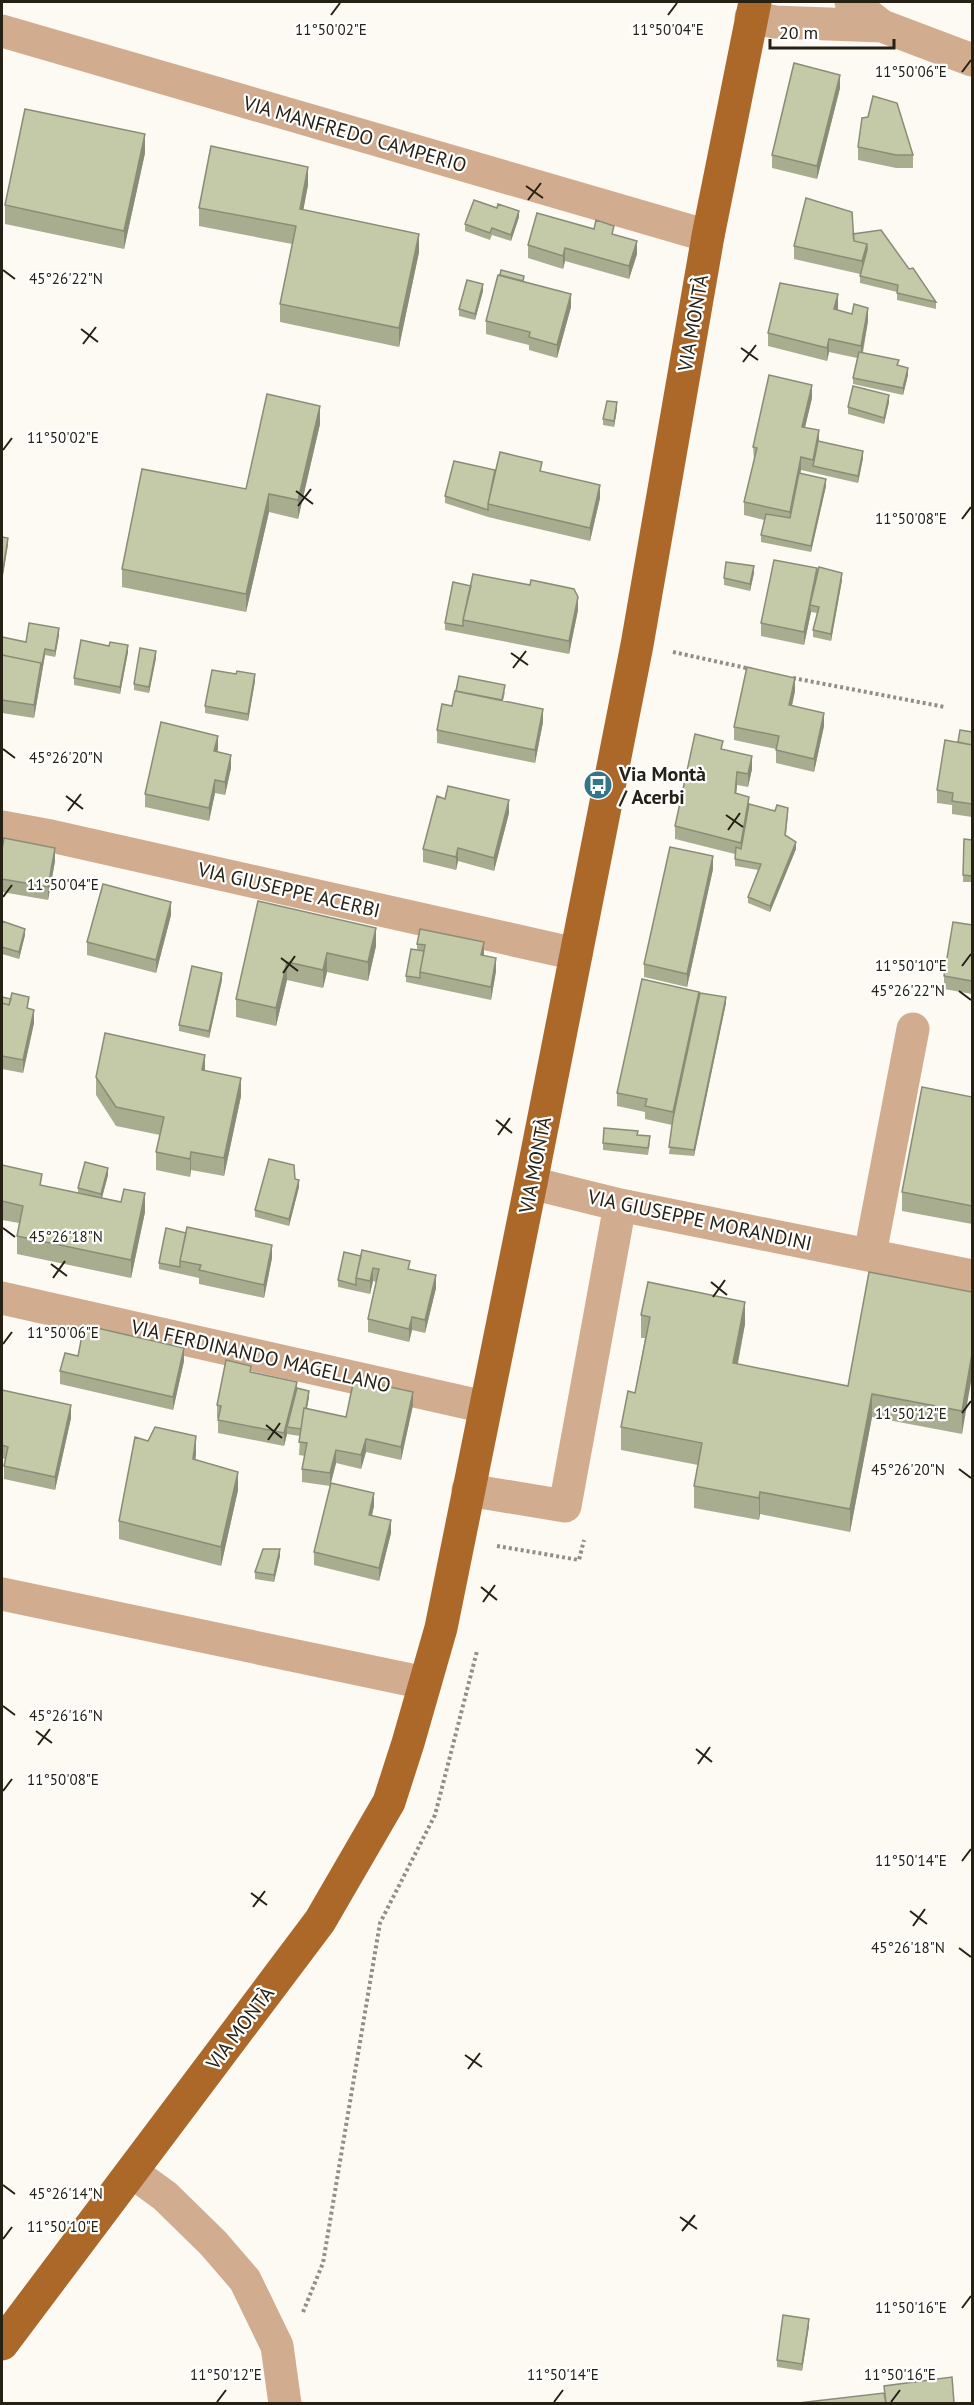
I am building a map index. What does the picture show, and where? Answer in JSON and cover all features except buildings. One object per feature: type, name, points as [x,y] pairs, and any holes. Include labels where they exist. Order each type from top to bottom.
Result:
[{"type":"main road","name":"VIA MONTÀ","points":[[2,2344],[320,1921],[389,1802],[441,1628],[637,645],[708,236],[753,9]]},
{"type":"street","points":[[851,2],[882,26],[972,60]]},
{"type":"street","points":[[753,9],[775,22],[882,26]]},
{"type":"street","name":"VIA MANFREDO CAMPERIO","points":[[2,31],[708,236]]},
{"type":"street","name":"VIA GIUSEPPE ACERBI","points":[[2,827],[576,954]]},
{"type":"street","points":[[870,1254],[913,1029]]},
{"type":"street","name":"VIA GIUSEPPE MORANDINI","points":[[531,1183],[620,1205],[972,1276]]},
{"type":"street","points":[[468,1490],[565,1506],[620,1205]]},
{"type":"street","name":"VIA FERDINANDO MAGELLANO","points":[[2,1299],[485,1407]]},
{"type":"street","points":[[2,1594],[425,1683]]},
{"type":"street","points":[[132,2172],[165,2196],[213,2243],[245,2280],[277,2346],[285,2403]]},
{"type":"path","points":[[637,645],[753,669]]},
{"type":"path","points":[[788,677],[945,707]]},
{"type":"path","points":[[495,1557],[499,1535]]},
{"type":"path","points":[[277,2346],[303,2312],[323,2263],[380,1923],[435,1815],[478,1646]]},
{"type":"place","name":"Via Montà / Acerbi","points":[[598,785]]}]
